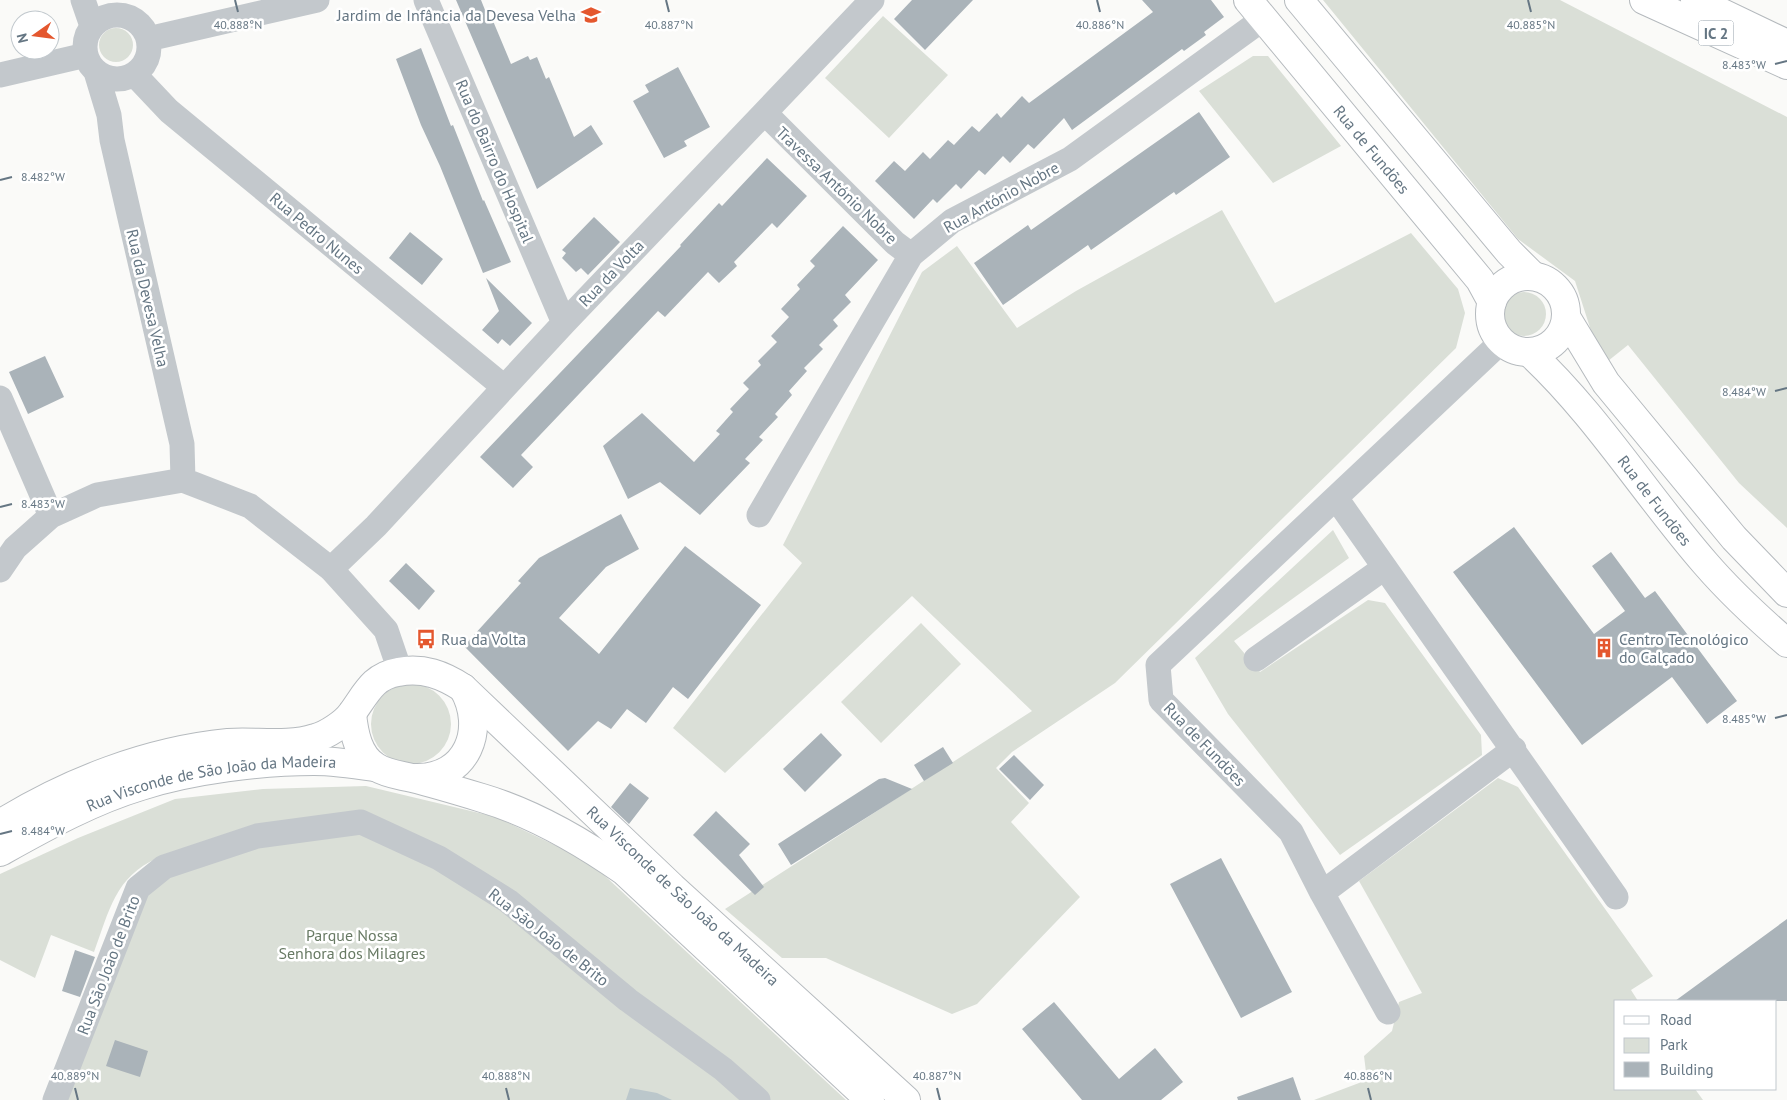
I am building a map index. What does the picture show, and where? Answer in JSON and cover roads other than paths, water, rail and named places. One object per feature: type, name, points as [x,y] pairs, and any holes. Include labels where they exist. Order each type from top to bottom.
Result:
[{"type":"main road","points":[[1299,0],[1509,252],[1533,276]]},
{"type":"main road","name":"IC 2","points":[[1644,0],[1787,65]]},
{"type":"main road","name":"IC 2","points":[[1695,0],[1787,44]]},
{"type":"main road","name":"Rua de Fundões","points":[[1255,10],[1480,280],[1492,302],[1491,322],[1502,340],[1510,347],[1529,352],[1559,379],[1705,563],[1755,615],[1787,643]]},
{"type":"main road","points":[[1492,302],[1498,290],[1508,281],[1520,277],[1533,276],[1554,286],[1565,306],[1566,317],[1558,338],[1540,350],[1529,352]]},
{"type":"main road","points":[[1566,317],[1606,382],[1734,538],[1787,593]]},
{"type":"main road","name":"Rua Visconde de São João da Madeira","points":[[0,824],[32,804],[85,780],[142,760],[187,750],[228,744],[300,742],[316,738],[330,731],[352,714],[362,696],[378,679],[400,672],[426,671],[436,674],[463,688],[672,887],[906,1100]]},
{"type":"main road","name":"Rua Visconde de São João da Madeira","points":[[412,778],[426,778],[444,773],[460,762],[465,754],[472,731],[473,718],[469,699],[463,688]]},
{"type":"main road","points":[[352,714],[356,739],[360,750],[374,767]]},
{"type":"main road","name":"Rua Visconde de São João da Madeira","points":[[0,852],[56,820],[110,797],[151,783],[231,768],[296,762],[331,762],[374,767],[388,773],[412,778],[520,810],[611,862],[631,878],[870,1100]]},
{"type":"street","points":[[83,0],[92,26]]},
{"type":"street","points":[[148,39],[317,0]]},
{"type":"street","name":"Rua do Bairro do Hospital","points":[[426,0],[564,323]]},
{"type":"street","name":"Rua da Volta","points":[[331,569],[376,526],[564,323],[872,0]]},
{"type":"street","points":[[132,8],[148,39],[147,59],[130,76],[105,77],[91,63],[87,35],[92,26],[109,16],[132,8]]},
{"type":"street","name":"Rua António Nobre","points":[[759,515],[911,255],[952,221],[1070,159],[1255,10]]},
{"type":"street","points":[[0,74],[91,63]]},
{"type":"street","name":"Rua da Devesa Velha","points":[[91,63],[110,115],[112,140],[182,444],[183,480]]},
{"type":"street","name":"Rua da Devesa Velha","points":[[110,115],[130,76]]},
{"type":"street","name":"Rua Pedro Nunes","points":[[130,76],[169,112],[504,388]]},
{"type":"street","name":"Travessa António Nobre","points":[[765,113],[896,243],[911,255]]},
{"type":"street","name":"Rua de Fundões","points":[[1388,1012],[1322,893],[1291,832],[1161,700],[1158,664],[1502,340]]},
{"type":"street","points":[[0,398],[51,516]]},
{"type":"street","points":[[0,570],[15,548],[51,516],[97,495],[183,480],[250,506],[331,569],[386,630],[400,672]]},
{"type":"street","points":[[1336,498],[1514,749],[1616,897]]},
{"type":"street","points":[[1256,659],[1384,568]]},
{"type":"street","points":[[1322,893],[1514,749]]},
{"type":"street","name":"Rua São João de Brito","points":[[55,1100],[138,888],[164,867],[257,836],[361,822],[439,858],[508,901],[628,1000],[723,1069],[758,1100]]},
{"type":"place","name":"Jardim de Infância da Devesa Velha","points":[[591,15]]},
{"type":"place","name":"Rua da Volta","points":[[426,639]]},
{"type":"place","name":"Centro Tecnológico do Calçado","points":[[1604,648]]},
{"type":"park label","name":"Parque Nossa Senhora dos Milagres","points":[[352,944]]}]
